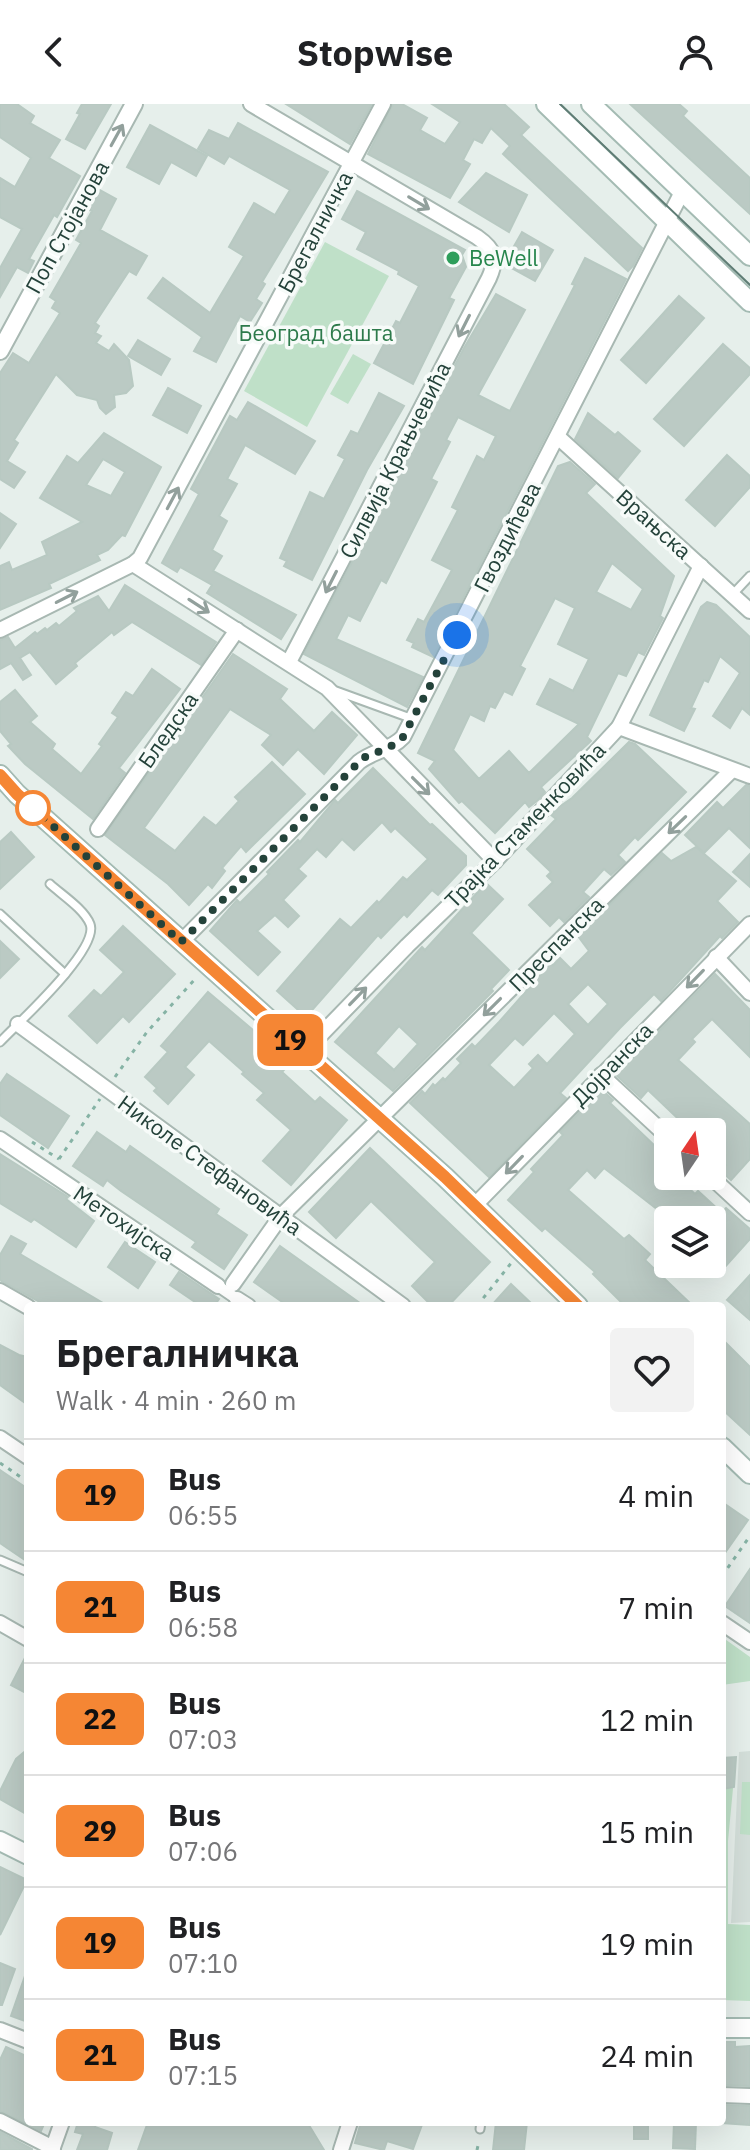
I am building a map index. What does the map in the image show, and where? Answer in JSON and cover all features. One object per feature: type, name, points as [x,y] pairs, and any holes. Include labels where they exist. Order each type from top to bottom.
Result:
[{"type":"main road","points":[[546,104],[750,302]]},
{"type":"main road","points":[[591,104],[750,256]]},
{"type":"main road","points":[[0,775],[17,794],[475,1205],[574,1302]]},
{"type":"main road","points":[[726,1451],[750,1474]]},
{"type":"main road","points":[[0,1841],[24,1853]]},
{"type":"main road","points":[[726,2028],[750,2028]]},
{"type":"street","name":"Поп Стојанова","points":[[0,351],[134,104]]},
{"type":"street","points":[[251,104],[352,163]]},
{"type":"street","name":"Брегалничка","points":[[0,630],[140,558],[383,104]]},
{"type":"street","name":"Силвија Крањчевића","points":[[289,662],[494,267],[495,256],[489,245],[352,163]]},
{"type":"street","name":"Гвоздићева","points":[[181,942],[363,758],[398,742],[413,719],[682,192]]},
{"type":"street","name":"Врањска","points":[[558,437],[750,611]]},
{"type":"street","points":[[133,564],[327,688],[495,861]]},
{"type":"street","name":"Трајка Стаменковића","points":[[304,1052],[495,861],[619,727],[701,566]]},
{"type":"street","name":"Бледска","points":[[98,829],[237,630]]},
{"type":"street","points":[[619,727],[750,776]]},
{"type":"street","name":"Преспанска","points":[[226,1285],[281,1216],[732,770]]},
{"type":"street","name":"Дојранска","points":[[475,1205],[750,924]]},
{"type":"street","points":[[716,957],[750,993]]},
{"type":"street","name":"Николе Стефановића","points":[[18,1024],[398,1302]]},
{"type":"street","points":[[601,1075],[654,1124]]},
{"type":"street","name":"Метохијска","points":[[0,1139],[226,1285],[243,1302]]},
{"type":"street","points":[[725,1190],[750,1213]]},
{"type":"street","points":[[0,1291],[24,1305]]},
{"type":"street","points":[[0,1438],[24,1454]]},
{"type":"street","points":[[0,1623],[24,1637]]},
{"type":"street","points":[[726,1626],[750,1642]]},
{"type":"street","points":[[0,2030],[24,2039]]},
{"type":"street","points":[[726,2095],[750,2096]]},
{"type":"street","points":[[0,2121],[52,2149],[61,2126]]},
{"type":"street","points":[[341,2150],[349,2126]]},
{"type":"lane","points":[[732,595],[750,576]]},
{"type":"lane","points":[[327,688],[413,719]]},
{"type":"lane","points":[[0,1042],[87,947],[92,930],[86,918],[50,884]]},
{"type":"lane","points":[[0,914],[65,974]]},
{"type":"lane","points":[[0,1560],[24,1570]]},
{"type":"path","points":[[33,1141],[59,1159],[147,1032],[190,985]]},
{"type":"path","points":[[480,1302],[522,1250]]},
{"type":"path","points":[[0,1463],[24,1479]]},
{"type":"path","points":[[726,1570],[750,1536]]},
{"type":"shaded area","points":[[750,1751],[750,1922],[731,1923],[739,1752]]},
{"type":"green space","name":"Београд башта","points":[[325,242],[389,276],[307,427],[244,391]]},
{"type":"green space","points":[[353,354],[371,364],[348,404],[330,394]]},
{"type":"green space","points":[[726,1640],[750,1657],[750,1681],[726,1684]]},
{"type":"green space","points":[[736,1757],[728,1841],[728,1924],[750,1925],[750,2001],[726,2000],[726,1758]]},
{"type":"green space","points":[[742,1782],[750,1782],[750,1835],[740,1834]]},
{"type":"building","points":[[0,104],[17,104],[34,116],[30,123],[60,140],[49,158],[80,176],[29,259],[34,261],[28,273],[17,267],[0,297],[0,268],[22,229],[0,217],[0,178],[15,187],[31,158],[0,137]]},
{"type":"building","points":[[82,104],[111,104],[85,149],[66,139]]},
{"type":"building","points":[[286,104],[372,104],[350,144]]},
{"type":"building","points":[[393,104],[402,104],[427,118],[420,130],[445,144],[460,122],[432,104],[504,104],[529,127],[521,135],[642,248],[633,266],[628,271],[503,154],[510,146],[491,128],[482,143],[474,139],[463,160],[470,164],[450,198],[368,154]]},
{"type":"building","points":[[630,104],[679,104],[687,111],[683,116],[750,178],[750,214]]},
{"type":"building","points":[[238,123],[328,172],[262,282],[265,284],[256,299],[262,303],[250,322],[240,316],[216,362],[194,351],[202,337],[148,298],[163,278],[210,313],[244,256],[229,247],[254,203],[275,215],[290,190],[229,156],[224,164],[198,149],[209,130],[229,139]]},
{"type":"building","points":[[150,125],[207,156],[196,176],[171,162],[159,184],[127,167]]},
{"type":"building","points":[[486,173],[527,195],[509,232],[459,202]]},
{"type":"building","points":[[100,190],[116,199],[100,230],[147,256],[136,275],[129,271],[95,323],[99,326],[95,333],[101,336],[96,343],[109,351],[114,344],[129,360],[133,386],[126,393],[114,395],[115,407],[106,414],[97,400],[77,395],[56,374],[14,440],[18,443],[7,461],[25,472],[14,488],[0,479],[0,373],[13,353],[29,363],[60,313],[52,308],[56,301],[50,297],[81,243],[76,240]]},
{"type":"building","points":[[357,191],[465,250],[462,255],[466,267],[449,298],[454,300],[413,384],[374,363],[419,286],[398,274],[399,271],[357,249],[366,232],[342,219]]},
{"type":"building","points":[[522,232],[553,250],[535,281],[504,264]]},
{"type":"building","points":[[585,258],[626,279],[433,657],[412,647],[414,643],[407,640],[418,619],[424,622],[452,570],[432,560],[458,510],[452,507],[477,456],[484,460],[496,436],[458,417],[446,440],[450,442],[431,479],[437,482],[386,583],[381,580],[360,621],[348,615],[336,639],[423,677],[407,707],[304,654],[464,348],[496,294],[525,310],[478,395],[510,411],[575,285],[572,284]]},
{"type":"building","points":[[679,296],[704,318],[646,383],[621,360]]},
{"type":"building","points":[[138,340],[170,359],[161,375],[128,356]]},
{"type":"building","points":[[723,344],[750,368],[750,374],[684,446],[654,419]]},
{"type":"building","points":[[168,388],[201,406],[187,433],[153,415]]},
{"type":"building","points":[[379,393],[404,406],[367,470],[312,580],[284,566],[287,561],[280,558],[310,492],[324,499],[345,459],[338,455],[351,431],[358,434]]},
{"type":"building","points":[[248,402],[315,441],[295,474],[245,445],[227,479],[237,484],[219,516],[227,521],[212,550],[222,556],[213,571],[296,615],[281,639],[207,593],[212,585],[180,567],[177,572],[162,563],[199,494],[191,489],[230,416],[237,420]]},
{"type":"building","points":[[588,413],[640,451],[618,478],[575,439]]},
{"type":"building","points":[[104,433],[161,467],[125,536],[122,535],[108,550],[97,555],[100,560],[49,584],[51,588],[0,610],[0,566],[9,562],[12,570],[47,555],[42,542],[82,522],[40,498],[67,456],[78,463]],"holes":[[[103,459],[125,472],[111,496],[86,485]]]},
{"type":"building","points":[[727,455],[750,476],[750,487],[715,526],[686,500]]},
{"type":"building","points":[[570,462],[595,484],[586,493],[674,576],[660,616],[663,618],[644,655],[638,652],[626,676],[618,673],[587,737],[591,741],[541,787],[545,792],[538,800],[529,807],[525,802],[495,833],[462,801],[459,803],[429,769],[435,761],[418,753],[558,466]],"holes":[[[612,563],[643,589],[631,610],[596,592]],[[555,598],[575,608],[558,644],[589,659],[573,691],[550,679],[537,704],[579,724],[529,773],[509,751],[479,779],[453,750],[470,714],[484,721],[490,706],[495,708],[504,691],[512,695],[525,669],[520,666]]]},
{"type":"building","points":[[0,513],[16,524],[0,548]]},
{"type":"building","points":[[125,585],[216,642],[201,665],[132,622],[114,635],[112,632],[75,663],[77,666],[56,684],[30,652],[20,658],[31,675],[23,680],[11,663],[0,669],[0,640],[8,637],[15,648],[35,632],[47,630],[56,623],[59,626],[77,611],[74,608],[98,596],[109,611]]},
{"type":"building","points":[[707,602],[716,605],[750,637],[750,715],[742,708],[730,728],[713,716],[740,673],[720,656],[708,682],[704,680],[684,731],[650,715],[701,607]]},
{"type":"building","points":[[233,654],[287,689],[280,699],[314,731],[332,712],[357,735],[324,774],[298,749],[283,765],[262,745],[271,735],[230,709],[144,828],[175,851],[204,817],[216,826],[239,801],[235,797],[272,762],[305,794],[246,852],[241,846],[222,868],[225,871],[212,888],[208,884],[189,905],[168,884],[105,835]]},
{"type":"building","points":[[152,669],[180,689],[119,768],[125,773],[93,819],[25,764],[8,746],[11,744],[0,731],[0,702],[15,690],[37,716],[30,722],[55,744],[52,749],[81,774],[118,717],[112,713],[126,692],[133,696]]},
{"type":"building","points":[[629,742],[635,744],[686,792],[638,840],[635,837],[618,855],[625,862],[611,875],[604,869],[583,892],[589,897],[564,922],[559,917],[550,926],[529,905],[553,882],[547,876],[551,872],[527,849],[556,819],[551,815]]},
{"type":"building","points":[[373,768],[466,856],[466,865],[438,895],[432,890],[407,917],[404,914],[381,938],[378,935],[306,1017],[277,991],[340,919],[351,928],[403,877],[407,880],[428,859],[395,828],[391,832],[382,822],[354,850],[342,839],[326,857],[317,849],[298,869],[306,876],[283,900],[299,916],[288,927],[275,915],[257,931],[280,952],[258,975],[210,931],[237,900],[240,903],[298,840],[300,842],[335,800],[338,803]]},
{"type":"building","points":[[746,785],[750,786],[750,848],[729,828],[704,853],[685,835],[717,802],[723,808]]},
{"type":"building","points":[[11,832],[34,857],[0,889],[0,842]]},
{"type":"building","points":[[696,847],[736,881],[717,901],[738,922],[722,938],[720,936],[661,1001],[654,994],[620,1028],[560,1093],[566,1098],[489,1177],[410,1103],[422,1091],[425,1094],[433,1084],[435,1086],[443,1078],[445,1080],[461,1063],[457,1059],[472,1044],[475,1047],[551,963],[553,965],[560,958],[571,969],[589,951],[578,936],[662,853],[671,861]],"holes":[[[588,984],[608,1004],[588,1025],[568,1004]],[[554,1013],[575,1034],[547,1064],[538,1055],[529,1064],[533,1068],[514,1088],[489,1065],[515,1038],[523,1045]]]},
{"type":"building","points":[[750,854],[750,887],[733,872]]},
{"type":"building","points":[[486,883],[503,899],[471,933],[509,970],[491,989],[493,991],[393,1091],[335,1042],[422,947],[425,950]],"holes":[[[399,1026],[418,1044],[394,1070],[375,1053]]]},
{"type":"building","points":[[123,926],[175,974],[129,1022],[123,1016],[97,1043],[69,1016],[94,990],[101,996],[124,972],[100,950]]},
{"type":"building","points":[[0,941],[19,959],[0,978]]},
{"type":"building","points":[[715,974],[750,1010],[750,1057],[712,1019],[692,1039],[695,1042],[678,1060],[750,1124],[750,1159],[731,1180],[726,1176],[726,1118],[677,1118],[648,1090],[641,1098],[616,1075]]},
{"type":"building","points":[[208,992],[291,1062],[282,1072],[315,1102],[320,1097],[347,1120],[291,1185],[263,1161],[291,1130],[257,1100],[264,1093],[209,1041],[185,1067],[194,1075],[168,1104],[145,1077],[168,1052],[161,1046]]},
{"type":"building","points":[[7,1074],[69,1116],[48,1148],[0,1115],[0,1084]]},
{"type":"building","points":[[602,1090],[613,1100],[610,1103],[654,1145],[654,1190],[691,1190],[695,1194],[698,1191],[714,1206],[654,1207],[604,1168],[595,1178],[587,1170],[568,1190],[624,1239],[629,1235],[650,1254],[645,1260],[654,1269],[654,1278],[664,1278],[689,1302],[621,1302],[593,1274],[595,1272],[508,1200],[534,1172],[531,1169],[563,1135],[560,1132]]},
{"type":"building","points":[[97,1132],[126,1152],[130,1146],[219,1209],[216,1214],[247,1235],[224,1269],[192,1247],[196,1242],[107,1180],[103,1186],[73,1166]]},
{"type":"building","points":[[370,1148],[490,1262],[452,1302],[428,1302],[412,1286],[435,1262],[371,1201],[336,1238],[309,1212]]},
{"type":"building","points":[[0,1154],[68,1197],[66,1199],[94,1221],[76,1247],[34,1219],[31,1222],[0,1203]]},
{"type":"building","points":[[726,1208],[750,1229],[750,1239],[726,1266]]},
{"type":"building","points":[[11,1236],[26,1244],[20,1254],[101,1302],[40,1302],[0,1280],[0,1255]]},
{"type":"building","points":[[125,1242],[155,1262],[138,1288],[108,1267]]},
{"type":"building","points":[[280,1246],[358,1302],[282,1302],[254,1282]]},
{"type":"building","points":[[179,1272],[219,1299],[217,1302],[195,1302],[170,1285]]},
{"type":"building","points":[[750,1275],[750,1320],[727,1300]]},
{"type":"building","points":[[511,1284],[530,1302],[495,1302]]},
{"type":"building","points":[[726,1343],[750,1367],[750,1435],[726,1413]]},
{"type":"building","points":[[0,1345],[24,1356],[24,1402],[0,1385]]},
{"type":"building","points":[[0,1470],[24,1486],[24,1559],[0,1543]]},
{"type":"building","points":[[726,1505],[748,1520],[726,1551]]},
{"type":"building","points":[[750,1569],[750,1623],[726,1605]]},
{"type":"building","points":[[24,1660],[24,1692],[11,1685]]},
{"type":"building","points":[[24,1752],[24,1813],[0,1799],[0,1791],[16,1759]]},
{"type":"building","points":[[736,1757],[734,1787],[726,1788],[726,1758]]},
{"type":"building","points":[[0,1867],[24,1879],[24,1886],[0,1935]]},
{"type":"building","points":[[0,1963],[15,1969],[2,2005],[0,2005]]},
{"type":"building","points":[[24,1979],[24,2021],[11,2016]]},
{"type":"building","points":[[726,2042],[735,2042],[735,2047],[750,2046],[750,2086],[726,2085]]},
{"type":"building","points":[[6,2047],[24,2055],[24,2123],[0,2111],[0,2060]]},
{"type":"building","points":[[726,2105],[750,2106],[750,2125],[726,2123]]},
{"type":"building","points":[[77,2126],[95,2126],[112,2133],[107,2150],[77,2150],[83,2134],[75,2132]]},
{"type":"building","points":[[147,2126],[309,2126],[324,2150],[138,2150]]},
{"type":"building","points":[[360,2126],[422,2126],[413,2149],[387,2141],[384,2150],[355,2143]]},
{"type":"building","points":[[496,2126],[527,2126],[524,2150],[493,2150]]},
{"type":"building","points":[[634,2126],[648,2126],[648,2139],[634,2139]]},
{"type":"building","points":[[674,2126],[696,2126],[695,2149],[673,2148]]},
{"type":"building","points":[[0,2132],[32,2149],[32,2150],[0,2150]]},
{"type":"tram line","points":[[560,104],[750,285]]},
{"type":"bus line","name":"19","points":[[0,775],[133,900],[445,1177],[574,1302]]},
{"type":"place","name":"BeWell","points":[[453,258]]},
{"type":"route","points":[[33,808],[181,942],[363,758],[398,742],[457,635]]}]
